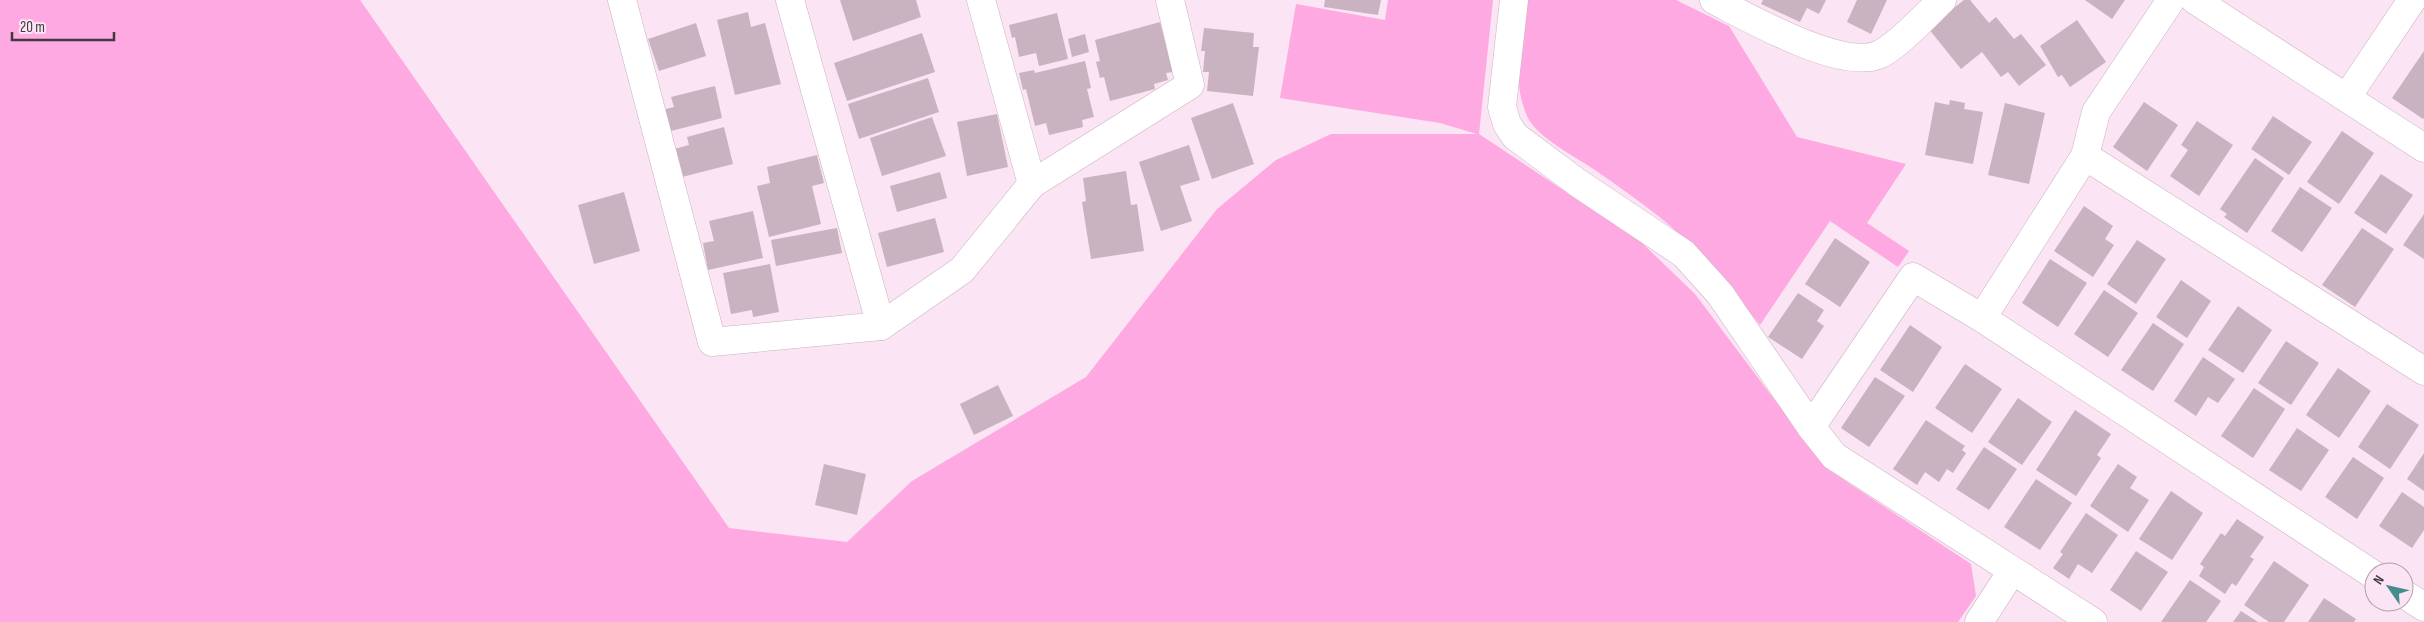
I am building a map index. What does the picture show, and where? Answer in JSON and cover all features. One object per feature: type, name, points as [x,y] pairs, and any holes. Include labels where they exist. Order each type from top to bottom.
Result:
[{"type":"street","points":[[622,0],[712,342],[880,326],[962,270],[1032,184],[1190,86],[1170,0]]},
{"type":"street","points":[[790,0],[880,326]]},
{"type":"street","points":[[981,0],[1032,184]]},
{"type":"street","points":[[1514,0],[1502,108],[1507,124],[1515,136],[1578,183],[1684,254],[1720,294],[1811,427],[1834,456],[2093,622]]},
{"type":"street","points":[[1729,3],[1808,46],[1846,57],[1878,55],[1906,34],[1942,0]]},
{"type":"street","points":[[1982,318],[2085,156],[2096,112],[2171,0]]},
{"type":"street","points":[[2195,0],[2347,96],[2424,148]]},
{"type":"street","points":[[2347,96],[2412,0]]},
{"type":"street","points":[[2085,156],[2424,371]]},
{"type":"street","points":[[1811,427],[1913,277],[1982,318],[2364,567]]},
{"type":"street","points":[[1979,622],[2012,571]]},
{"type":"shaded area","points":[[0,0],[360,0],[729,528],[847,542],[912,481],[1086,377],[1217,209],[1276,160],[1331,134],[1477,134],[1440,123],[1280,98],[1296,4],[1385,20],[1388,0],[1493,0],[1479,134],[1641,242],[1695,294],[1826,468],[1971,564],[1976,596],[1958,622],[0,622]]},
{"type":"shaded area","points":[[1526,0],[1676,0],[1729,26],[1797,137],[1906,164],[1867,223],[1909,251],[1898,267],[1830,221],[1760,325],[1714,270],[1676,231],[1629,194],[1547,139],[1532,124],[1522,102],[1518,73]]},
{"type":"building","points":[[840,0],[916,0],[921,17],[853,41]]},
{"type":"building","points":[[1325,0],[1381,0],[1378,15],[1324,7]]},
{"type":"building","points":[[1763,0],[1826,0],[1819,14],[1807,8],[1800,22],[1761,4]]},
{"type":"building","points":[[1857,0],[1887,0],[1871,34],[1847,22]]},
{"type":"building","points":[[1964,0],[1970,0],[1989,23],[1996,17],[2014,39],[2021,34],[2046,65],[2019,86],[2008,72],[2001,77],[1982,52],[1961,69],[1928,28]]},
{"type":"building","points":[[2085,0],[2125,0],[2112,19]]},
{"type":"building","points":[[748,12],[751,27],[765,23],[781,84],[735,95],[717,20]]},
{"type":"building","points":[[1057,13],[1068,59],[1039,66],[1036,53],[1019,57],[1015,37],[1012,38],[1009,25]]},
{"type":"building","points":[[2077,20],[2106,62],[2070,87],[2062,75],[2058,77],[2040,46]]},
{"type":"building","points":[[1160,22],[1173,72],[1166,73],[1168,80],[1154,84],[1155,89],[1110,101],[1104,77],[1100,78],[1096,62],[1100,61],[1095,40]]},
{"type":"building","points":[[696,23],[706,56],[659,71],[648,39]]},
{"type":"building","points":[[1204,28],[1254,33],[1253,47],[1259,47],[1253,96],[1207,91],[1209,72],[1203,72],[1205,51],[1201,51]]},
{"type":"building","points":[[922,33],[935,72],[847,101],[834,63]]},
{"type":"building","points":[[1085,34],[1089,52],[1072,57],[1068,39]]},
{"type":"building","points":[[2424,51],[2424,118],[2423,119],[2392,98]]},
{"type":"building","points":[[1085,61],[1091,88],[1087,89],[1094,117],[1082,120],[1083,127],[1049,135],[1046,123],[1035,126],[1026,89],[1023,90],[1019,73],[1034,70],[1035,73]]},
{"type":"building","points":[[928,78],[939,112],[859,139],[848,104]]},
{"type":"building","points":[[715,86],[722,118],[667,132],[662,110],[674,107],[671,97]]},
{"type":"building","points":[[1950,100],[1965,103],[1964,109],[1983,112],[1973,164],[1925,155],[1935,102],[1949,105]]},
{"type":"building","points":[[2144,102],[2178,125],[2147,171],[2113,147]]},
{"type":"building","points":[[1233,103],[1254,164],[1212,179],[1191,118]]},
{"type":"building","points":[[2005,103],[2045,113],[2029,184],[1988,175]]},
{"type":"building","points":[[997,114],[1008,167],[967,176],[957,122]]},
{"type":"building","points":[[2273,116],[2312,142],[2289,175],[2251,149]]},
{"type":"building","points":[[932,117],[946,156],[882,176],[870,138]]},
{"type":"building","points":[[2197,121],[2233,145],[2199,196],[2170,176],[2188,150],[2181,145]]},
{"type":"building","points":[[724,127],[733,164],[678,178],[671,150],[689,145],[687,137]]},
{"type":"building","points":[[2342,131],[2374,153],[2339,204],[2307,182]]},
{"type":"building","points":[[1189,145],[1200,180],[1180,186],[1192,221],[1161,231],[1139,162]]},
{"type":"building","points":[[817,155],[824,183],[812,186],[821,224],[769,237],[757,186],[770,183],[767,167]]},
{"type":"building","points":[[2255,158],[2284,178],[2247,233],[2224,217],[2227,214],[2220,209]]},
{"type":"building","points":[[1126,171],[1131,205],[1137,204],[1144,251],[1091,259],[1082,202],[1086,201],[1083,178]]},
{"type":"building","points":[[940,172],[947,198],[897,212],[890,186]]},
{"type":"building","points":[[2381,174],[2413,195],[2386,234],[2354,213]]},
{"type":"building","points":[[2300,187],[2332,208],[2302,252],[2271,231]]},
{"type":"building","points":[[624,192],[640,251],[594,264],[578,205]]},
{"type":"building","points":[[2084,206],[2113,226],[2105,239],[2114,245],[2093,277],[2054,251]]},
{"type":"building","points":[[753,211],[763,258],[708,270],[703,243],[714,241],[709,221]]},
{"type":"building","points":[[2424,214],[2424,259],[2403,245]]},
{"type":"building","points":[[935,218],[944,252],[887,267],[878,233]]},
{"type":"building","points":[[837,228],[842,253],[776,266],[771,240]]},
{"type":"building","points":[[2362,228],[2394,249],[2355,307],[2322,285]]},
{"type":"building","points":[[1835,238],[1870,262],[1840,307],[1805,284]]},
{"type":"building","points":[[2137,240],[2166,259],[2136,304],[2107,284]]},
{"type":"building","points":[[2050,259],[2087,283],[2058,327],[2022,303]]},
{"type":"building","points":[[770,264],[779,312],[753,317],[752,310],[731,314],[723,273]]},
{"type":"building","points":[[2181,280],[2211,301],[2187,338],[2156,317]]},
{"type":"building","points":[[2104,290],[2138,313],[2108,357],[2074,334]]},
{"type":"building","points":[[1798,293],[1824,310],[1817,321],[1824,326],[1802,359],[1768,337]]},
{"type":"building","points":[[2238,306],[2272,330],[2243,373],[2208,350]]},
{"type":"building","points":[[2153,323],[2184,344],[2153,391],[2121,370]]},
{"type":"building","points":[[1910,325],[1942,347],[1913,392],[1880,370]]},
{"type":"building","points":[[2286,341],[2319,363],[2291,405],[2258,383]]},
{"type":"building","points":[[2203,357],[2235,379],[2218,403],[2208,397],[2196,416],[2174,401]]},
{"type":"building","points":[[1965,364],[2002,389],[1972,433],[1935,408]]},
{"type":"building","points":[[2338,368],[2371,391],[2339,438],[2306,415]]},
{"type":"building","points":[[1875,377],[1905,396],[1869,447],[1841,428]]},
{"type":"building","points":[[998,385],[1013,416],[974,435],[960,404]]},
{"type":"building","points":[[2254,388],[2285,409],[2253,458],[2221,436]]},
{"type":"building","points":[[2018,398],[2052,422],[2022,465],[1988,442]]},
{"type":"building","points":[[2387,404],[2419,425],[2390,469],[2358,447]]},
{"type":"building","points":[[2075,410],[2111,434],[2097,455],[2101,458],[2076,496],[2036,470]]},
{"type":"building","points":[[1926,420],[1965,446],[1962,450],[1966,453],[1953,473],[1947,469],[1939,482],[1925,472],[1917,485],[1893,469]]},
{"type":"building","points":[[2297,428],[2329,450],[2301,491],[2269,470]]},
{"type":"building","points":[[1984,447],[2017,469],[1989,510],[1956,489]]},
{"type":"building","points":[[2424,453],[2424,491],[2407,479]]},
{"type":"building","points":[[2353,457],[2384,478],[2357,519],[2325,497]]},
{"type":"building","points":[[824,464],[866,474],[857,515],[815,505]]},
{"type":"building","points":[[2118,464],[2137,477],[2130,488],[2149,500],[2128,532],[2090,506]]},
{"type":"building","points":[[2036,479],[2072,503],[2040,550],[2004,527]]},
{"type":"building","points":[[2171,491],[2203,513],[2172,560],[2139,539]]},
{"type":"building","points":[[2402,492],[2424,507],[2424,530],[2412,548],[2379,526]]},
{"type":"building","points":[[2086,513],[2118,535],[2092,573],[2078,564],[2069,579],[2053,568],[2063,554],[2060,552]]},
{"type":"building","points":[[2237,519],[2264,537],[2250,557],[2254,559],[2236,586],[2232,583],[2225,594],[2199,576],[2204,567],[2200,564],[2221,533],[2225,536]]},
{"type":"building","points":[[2136,551],[2168,572],[2141,611],[2110,590]]},
{"type":"building","points":[[2274,561],[2309,585],[2284,622],[2269,622],[2244,605]]},
{"type":"building","points":[[2190,580],[2221,601],[2206,622],[2161,622]]},
{"type":"building","points":[[2324,598],[2356,619],[2354,622],[2308,622]]},
{"type":"building","points":[[2241,611],[2258,622],[2233,622]]}]
